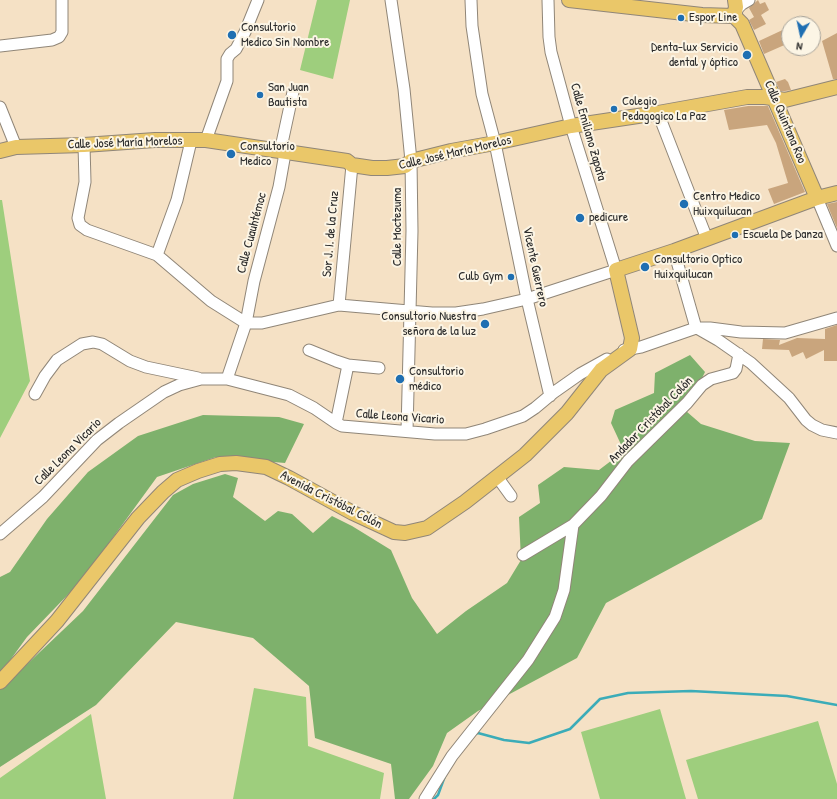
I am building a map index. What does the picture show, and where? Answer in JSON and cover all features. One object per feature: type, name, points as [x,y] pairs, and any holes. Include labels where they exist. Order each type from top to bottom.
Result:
[{"type":"main road","points":[[569,0],[702,15],[734,16],[736,7],[735,0]]},
{"type":"main road","name":"Calle Quintana Roo","points":[[734,16],[742,24],[817,198]]},
{"type":"main road","name":"Calle José María Morelos","points":[[0,151],[16,147],[84,145],[155,140],[206,140],[347,161],[352,165],[372,168],[387,168],[405,166],[411,161],[451,151],[571,126],[658,113],[748,97],[785,100],[837,87]]},
{"type":"main road","points":[[630,349],[632,338],[616,270],[674,251],[817,198],[837,193]]},
{"type":"main road","name":"Avenida Cristóbal Colón","points":[[0,682],[58,621],[138,518],[177,480],[220,464],[236,463],[266,467],[381,527],[394,532],[405,533],[427,528],[498,478],[525,455],[571,408],[600,370],[630,349]]},
{"type":"street","points":[[0,46],[52,40],[59,37],[62,32],[62,0]]},
{"type":"street","points":[[206,140],[227,81],[228,59],[230,54],[236,49],[245,32],[258,0]]},
{"type":"street","name":"Calle Moctezuma","points":[[391,0],[404,89],[411,161],[411,311],[407,430]]},
{"type":"street","name":"Vicente Guerrero","points":[[472,0],[472,26],[481,88],[495,143],[527,299],[550,396]]},
{"type":"street","name":"Calle Emiliano Zapata","points":[[548,0],[550,52],[571,126],[616,270]]},
{"type":"street","points":[[734,16],[742,4],[750,0]]},
{"type":"street","name":"Calle Cuauhtémoc","points":[[227,379],[246,323],[254,281],[279,187],[284,159],[282,143],[293,92]]},
{"type":"street","points":[[0,107],[16,147]]},
{"type":"street","points":[[658,113],[707,239]]},
{"type":"street","points":[[157,255],[177,200],[191,141]]},
{"type":"street","points":[[84,145],[85,182],[78,218],[80,224],[87,230],[157,255],[211,301],[246,323],[262,323],[339,305],[456,313],[483,309],[527,299],[616,270]]},
{"type":"street","name":"Sor J. I. de la Cruz","points":[[339,305],[352,165]]},
{"type":"street","name":"Calle Quintana Roo","points":[[817,198],[837,246]]},
{"type":"street","points":[[674,251],[696,328],[739,354],[775,385],[812,425],[822,430],[837,433]]},
{"type":"street","name":"Calle Leona Vicario","points":[[0,534],[43,497],[97,440],[119,423],[164,392],[179,385],[201,379],[227,379],[289,395],[314,408],[336,423],[349,427],[407,430],[435,434],[466,434],[523,416],[580,374],[625,350],[641,347],[696,328],[710,328],[742,332],[784,333],[837,318]]},
{"type":"street","points":[[35,394],[45,376],[57,360],[82,344],[93,342],[102,344],[130,361],[146,367],[201,379]]},
{"type":"street","points":[[309,350],[348,365],[379,368]]},
{"type":"street","name":"Andador Cristóbal Colón","points":[[573,525],[601,496],[628,460],[687,403],[702,385],[711,379],[727,375],[736,370],[739,354]]},
{"type":"street","points":[[336,423],[348,365]]},
{"type":"street","points":[[498,478],[512,496]]},
{"type":"street","points":[[523,554],[573,525]]},
{"type":"street","points":[[425,799],[452,756],[528,660],[555,617],[564,590],[573,525]]},
{"type":"green space","points":[[317,0],[350,0],[333,79],[300,70]]},
{"type":"green space","points":[[0,200],[2,200],[30,381],[0,438]]},
{"type":"green space","points":[[690,355],[705,372],[700,382],[679,405],[701,424],[755,441],[790,443],[762,519],[606,603],[577,658],[478,711],[447,733],[433,766],[409,799],[395,799],[391,764],[315,738],[309,686],[253,638],[176,622],[96,705],[0,767],[0,690],[83,611],[173,495],[193,484],[225,474],[238,478],[233,497],[265,521],[278,511],[292,514],[313,533],[332,516],[352,526],[391,550],[412,598],[437,634],[466,611],[507,583],[521,560],[519,517],[540,503],[538,485],[564,467],[599,470],[624,451],[611,423],[615,410],[654,393],[655,373]]},
{"type":"green space","points":[[203,415],[279,417],[304,424],[285,463],[216,457],[157,477],[82,580],[27,637],[0,674],[0,577],[10,572],[47,519],[88,472],[138,436]]},
{"type":"green space","points":[[254,688],[306,697],[308,746],[384,773],[380,799],[233,799]]},
{"type":"green space","points":[[660,709],[686,799],[600,799],[581,732]]},
{"type":"green space","points":[[91,714],[106,799],[0,799],[0,778]]},
{"type":"green space","points":[[818,721],[837,784],[837,799],[698,799],[686,760]]},
{"type":"building","points":[[758,0],[760,4],[765,2],[769,10],[761,15],[766,24],[754,30],[749,20],[754,17],[749,8]]},
{"type":"building","points":[[781,31],[781,47],[764,54],[759,41]]},
{"type":"building","points":[[837,33],[837,79],[833,79],[822,41]]},
{"type":"building","points":[[785,79],[791,90],[780,91],[776,82]]},
{"type":"building","points":[[748,106],[768,106],[805,192],[774,204],[768,189],[788,183],[776,143],[767,125],[729,130],[724,110]]},
{"type":"building","points":[[837,202],[837,228],[827,204]]},
{"type":"building","points":[[837,325],[837,361],[824,361],[824,350],[806,359],[803,352],[792,357],[789,350],[762,349],[763,339],[780,340],[779,345],[797,338],[825,339],[825,329]]},
{"type":"waterway","points":[[474,735],[478,733],[504,740],[529,743],[570,729],[600,699],[628,693],[691,691],[787,696],[837,705]]},
{"type":"waterway","points":[[434,799],[438,795],[445,776]]},
{"type":"place","name":"Espor Line","points":[[681,18]]},
{"type":"place","name":"Consultorio Medico Sin Nombre","points":[[232,35]]},
{"type":"place","name":"Denta-lux Servicio dental y óptico","points":[[747,55]]},
{"type":"place","name":"San Juan Bautista","points":[[260,95]]},
{"type":"place","name":"Colegio Pedagogico La Paz","points":[[614,109]]},
{"type":"place","name":"Consultorio Medico","points":[[231,154]]},
{"type":"place","name":"Centro Medico Huixquilucan","points":[[684,204]]},
{"type":"place","name":"pedicure","points":[[580,218]]},
{"type":"place","name":"Escuela De Danza","points":[[735,235]]},
{"type":"place","name":"Consultorio Optico Huixquilucan","points":[[645,267]]},
{"type":"place","name":"Culb Gym","points":[[511,277]]},
{"type":"place","name":"Consultorio Nuestra señora de la luz","points":[[485,324]]},
{"type":"place","name":"Consultorio médico","points":[[400,379]]}]
